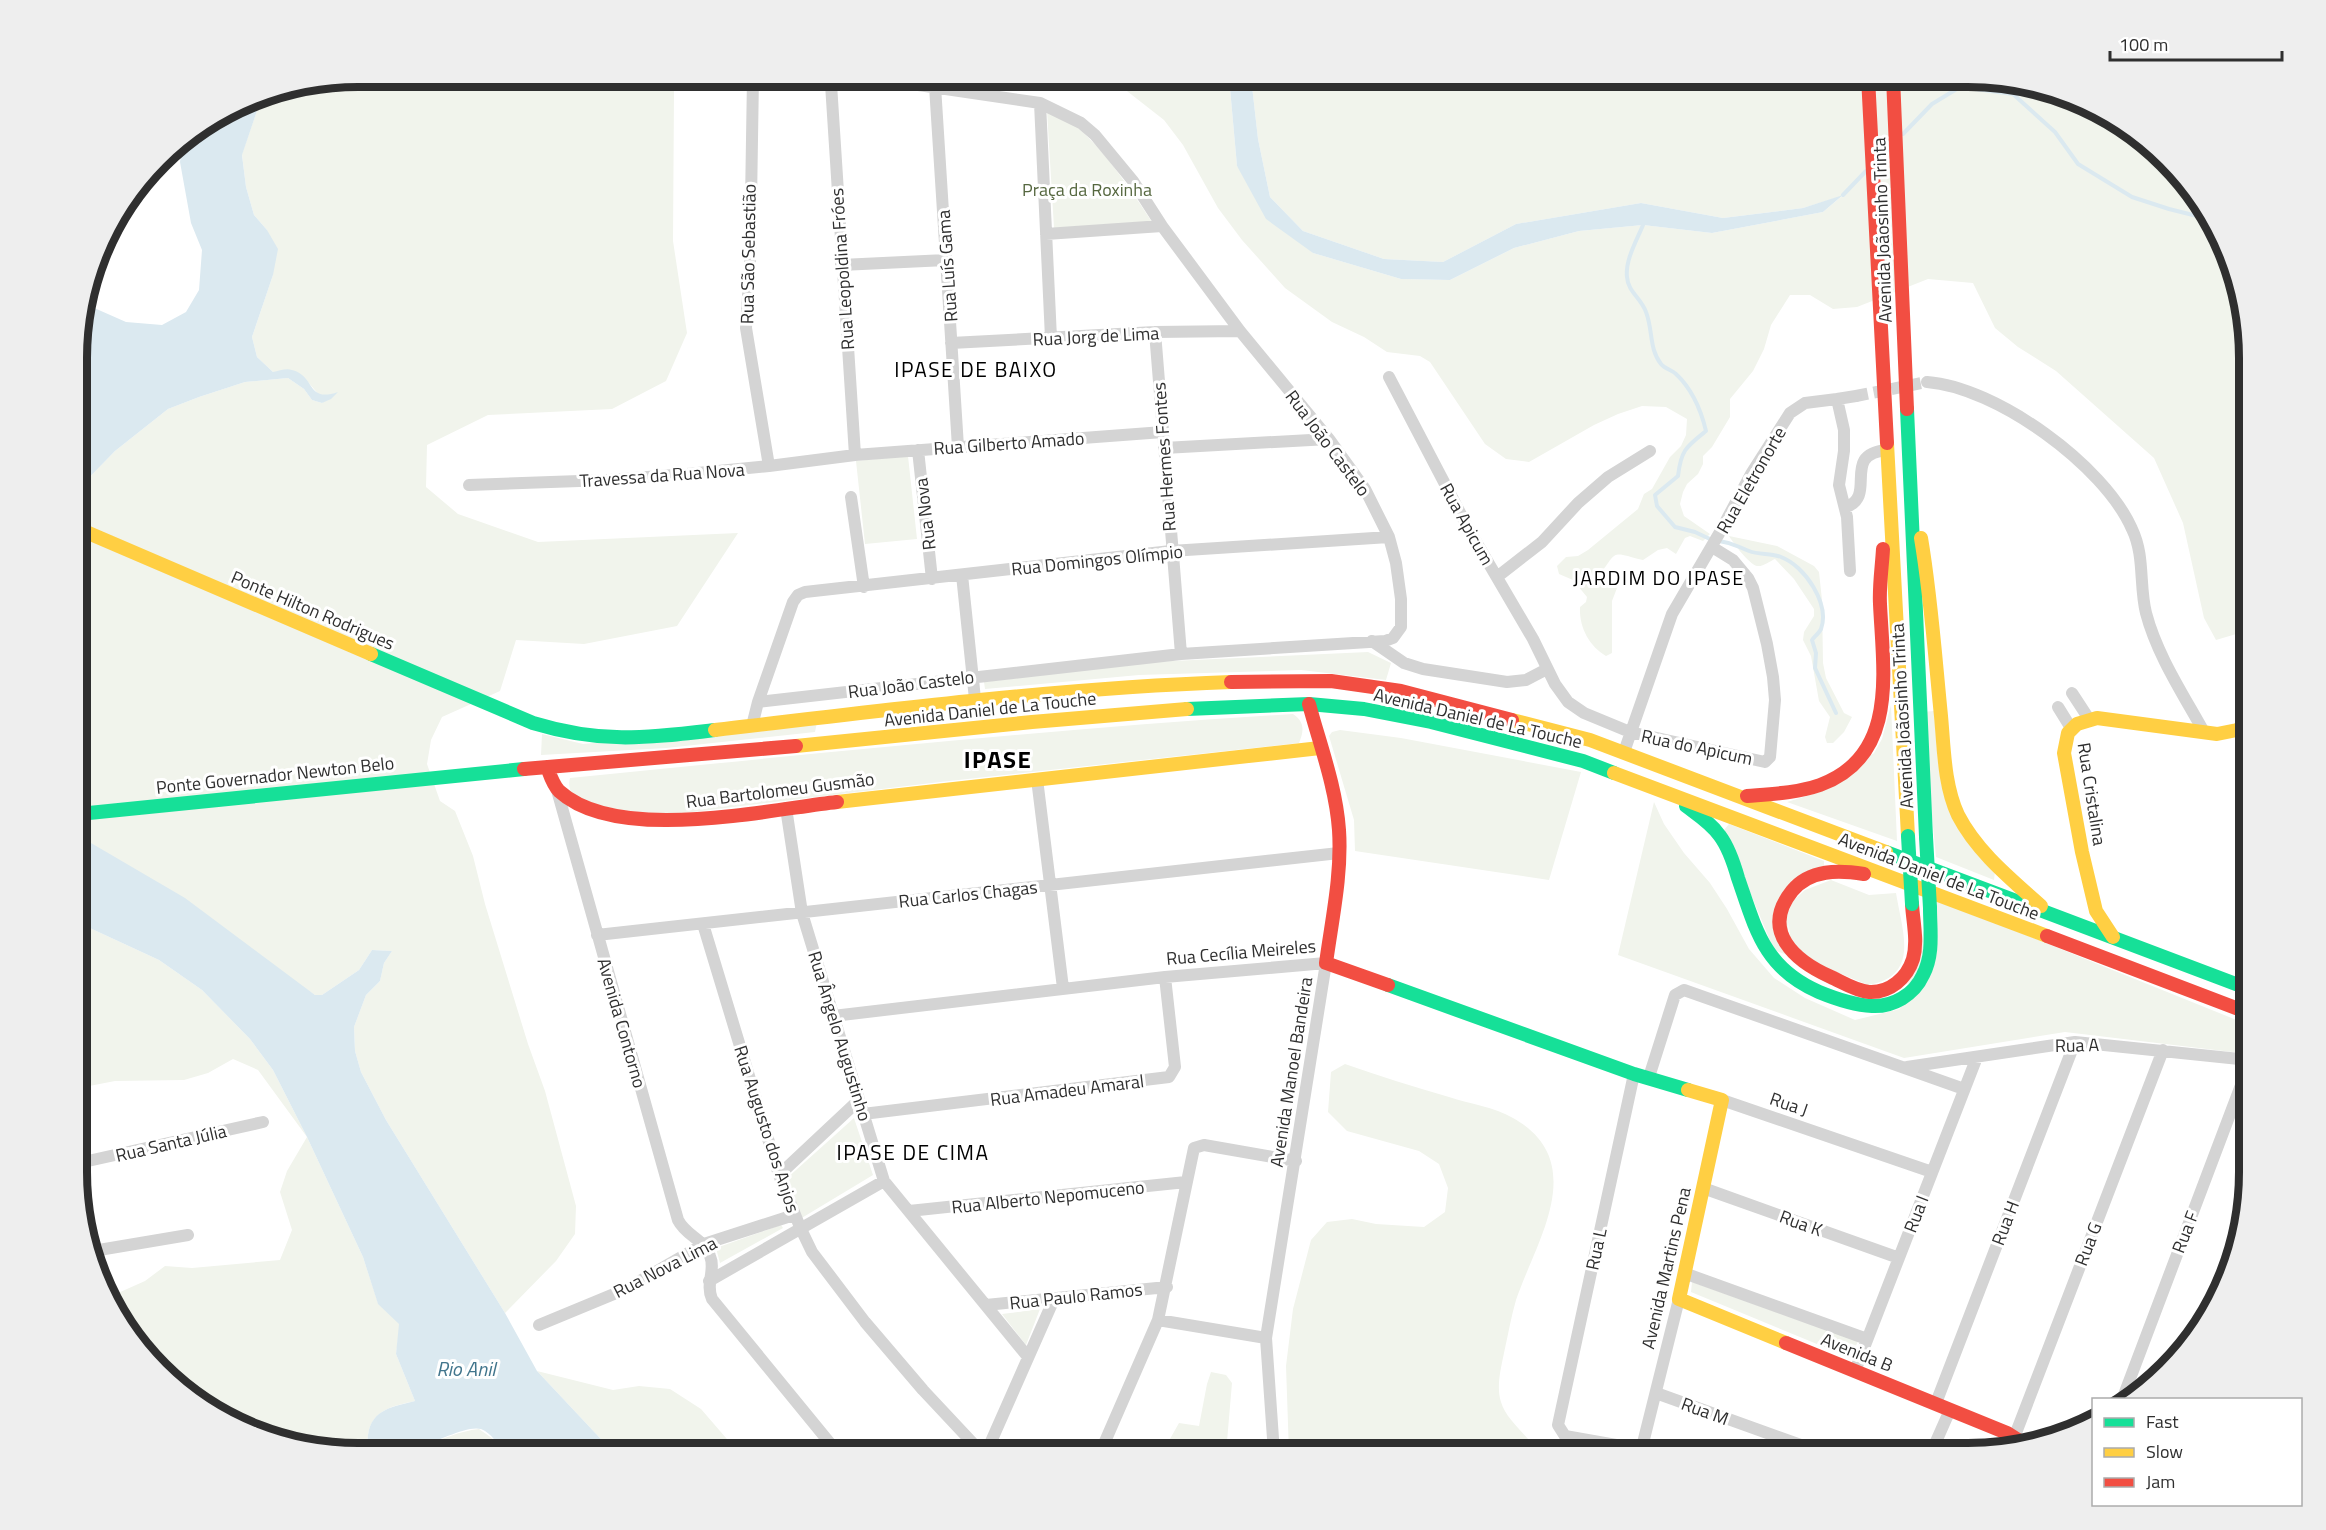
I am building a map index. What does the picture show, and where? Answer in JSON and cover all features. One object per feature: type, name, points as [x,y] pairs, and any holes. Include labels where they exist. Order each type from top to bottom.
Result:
[{"type":"main road","name":"Avenida Joãosinho Trinta","points":[[1869,87],[1915,948],[1912,961],[1903,978],[1886,989],[1869,992],[1861,991],[1803,963],[1789,950],[1783,939],[1780,919],[1787,897],[1799,883],[1816,874],[1837,871],[1894,878]]},
{"type":"main road","name":"Avenida Joãosinho Trinta","points":[[1671,794],[1712,826],[1721,837],[1763,942],[1780,968],[1801,983],[1847,1005],[1866,1008],[1888,1005],[1906,995],[1916,986],[1924,974],[1931,951],[1930,908],[1893,87]]},
{"type":"main road","points":[[1910,474],[1927,572],[1946,769],[1952,797],[1967,828],[1988,856],[2049,913]]},
{"type":"main road","points":[[1739,796],[1784,793],[1829,782],[1855,764],[1874,737],[1881,717],[1885,694],[1880,600],[1889,478]]},
{"type":"main road","name":"Ponte Hilton Rodrigues","points":[[87,532],[533,723]]},
{"type":"main road","name":"Avenida Daniel de La Touche","points":[[533,723],[572,735],[616,740],[641,739],[975,699],[1168,684],[1277,680],[1331,681],[1401,692],[1590,740],[2239,985]]},
{"type":"main road","points":[[1032,722],[1078,709],[1085,698],[1083,691]]},
{"type":"main road","name":"Avenida Daniel de La Touche","points":[[476,773],[833,743],[1032,722],[1189,709],[1309,704],[1364,709],[1487,736],[1575,759],[2239,1009]]},
{"type":"main road","name":"Avenida Manoel Bandeira","points":[[1309,704],[1337,815],[1339,853],[1326,963]]},
{"type":"main road","points":[[833,743],[831,729],[836,722],[872,716],[888,708]]},
{"type":"main road","name":"Rua Cristalina","points":[[2113,937],[2096,911],[2082,852],[2064,753],[2065,737],[2071,728],[2089,719],[2113,719],[2204,732],[2226,733],[2239,729]]},
{"type":"main road","name":"Rua Bartolomeu Gusmão","points":[[557,790],[572,801],[596,812],[651,820],[728,816],[1037,778],[1320,748]]},
{"type":"main road","points":[[547,767],[557,790]]},
{"type":"main road","name":"Ponte Governador Newton Belo","points":[[87,813],[476,773]]},
{"type":"main road","name":"Rua Cecília Meireles","points":[[1326,963],[1634,1074]]},
{"type":"main road","name":"Rua J","points":[[1634,1074],[1722,1100]]},
{"type":"main road","name":"Avenida Martins Pena","points":[[1679,1299],[1722,1100]]},
{"type":"main road","name":"Avenida B","points":[[1679,1299],[1936,1403],[2015,1439]]},
{"type":"street","name":"Rua São Sebastião","points":[[753,87],[750,264],[746,328],[769,466]]},
{"type":"street","name":"Rua Leopoldina Fróes","points":[[833,87],[841,266],[855,454]]},
{"type":"street","name":"Rua Luís Gama","points":[[935,87],[958,447]]},
{"type":"street","name":"Rua João Castelo","points":[[758,702],[1181,654],[1385,641],[1393,638],[1401,627],[1401,598],[1396,563],[1389,537],[1365,489],[1329,439],[1240,331],[1162,226],[1132,181],[1095,135],[1082,123],[1040,103],[941,87]]},
{"type":"street","points":[[1040,103],[1051,339]]},
{"type":"street","points":[[1046,234],[1162,226]]},
{"type":"street","points":[[841,266],[946,260]]},
{"type":"street","name":"Rua Jorg de Lima","points":[[951,343],[1155,332],[1240,331]]},
{"type":"street","name":"Rua Hermes Fontes","points":[[1155,332],[1181,654]]},
{"type":"street","name":"Rua Apicum","points":[[1389,377],[1464,521],[1533,639],[1561,694],[1575,708],[1630,732]]},
{"type":"street","points":[[1928,382],[1967,390],[2024,420],[2077,460],[2111,497],[2132,527],[2139,546],[2144,603],[2151,627],[2161,652],[2204,732]]},
{"type":"street","name":"Rua Eletronorte","points":[[1624,753],[1672,614],[1712,547],[1751,474],[1790,413],[1805,403],[1856,396]]},
{"type":"street","points":[[1837,399],[1844,430],[1844,451],[1839,485],[1846,507],[1850,571]]},
{"type":"street","name":"Rua Gilberto Amado","points":[[855,454],[1163,432]]},
{"type":"street","points":[[1164,448],[1329,439]]},
{"type":"street","name":"Rua Nova","points":[[918,450],[932,579]]},
{"type":"street","points":[[1846,507],[1854,503],[1859,495],[1861,469],[1865,458],[1874,451],[1887,450]]},
{"type":"street","points":[[1497,577],[1542,542],[1600,483],[1650,451]]},
{"type":"street","name":"Travessa da Rua Nova","points":[[469,485],[608,480],[769,466],[855,454]]},
{"type":"street","points":[[851,497],[864,587]]},
{"type":"street","name":"Rua Domingos Olímpio","points":[[758,702],[793,602],[798,595],[805,592],[1171,551],[1389,537]]},
{"type":"street","name":"Rua do Apicum","points":[[1630,732],[1765,762],[1770,757],[1775,700],[1767,644],[1748,578],[1733,560],[1712,547]]},
{"type":"street","points":[[962,574],[975,699]]},
{"type":"street","points":[[1372,641],[1404,663],[1507,682],[1526,680],[1547,669]]},
{"type":"street","points":[[2072,693],[2089,719]]},
{"type":"street","points":[[752,726],[758,702]]},
{"type":"street","points":[[2058,707],[2071,728]]},
{"type":"street","points":[[1037,778],[1063,988]]},
{"type":"street","name":"Avenida Contorno","points":[[557,790],[678,1220],[685,1230],[704,1244]]},
{"type":"street","name":"Rua Ângelo Augustinho","points":[[786,808],[802,913],[884,1181],[1028,1357]]},
{"type":"street","name":"Rua Carlos Chagas","points":[[597,935],[1339,853]]},
{"type":"street","name":"Rua Augusto dos Anjos","points":[[703,924],[779,1175],[794,1215],[812,1252],[865,1322],[923,1390],[974,1443]]},
{"type":"street","name":"Rua Cecília Meireles","points":[[833,1016],[1165,977],[1326,963]]},
{"type":"street","name":"Avenida Manoel Bandeira","points":[[1273,1443],[1266,1338],[1326,963]]},
{"type":"street","name":"Rua Amadeu Amaral","points":[[863,1114],[1169,1077],[1175,1067],[1165,977]]},
{"type":"street","name":"Rua A","points":[[1649,1077],[1675,995],[1684,990],[1964,1089]]},
{"type":"street","name":"Rua A","points":[[1906,1067],[2075,1042],[2163,1050],[2239,1061]]},
{"type":"street","name":"Rua H","points":[[1936,1403],[2075,1042]]},
{"type":"street","name":"Rua G","points":[[2018,1439],[2163,1050]]},
{"type":"street","name":"Rua I","points":[[1855,1371],[1977,1057]]},
{"type":"street","name":"Rua L","points":[[1602,1443],[1565,1436],[1558,1425],[1634,1074]]},
{"type":"street","name":"Rua F","points":[[2125,1392],[2239,1089]]},
{"type":"street","points":[[779,1175],[859,1100]]},
{"type":"street","name":"Rua J","points":[[1722,1100],[1932,1172]]},
{"type":"street","name":"Rua Santa Júlia","points":[[87,1161],[263,1122]]},
{"type":"street","points":[[1104,1443],[1158,1320],[1167,1287],[1194,1148],[1204,1144],[1296,1161]]},
{"type":"street","name":"Rua Nova Lima","points":[[709,1281],[884,1181]]},
{"type":"street","name":"Rua Alberto Nepomuceno","points":[[909,1211],[1186,1182]]},
{"type":"street","name":"Rua K","points":[[1703,1188],[1899,1258]]},
{"type":"street","name":"Rua Nova Lima","points":[[539,1325],[626,1289],[704,1244],[794,1215]]},
{"type":"street","points":[[98,1250],[188,1235]]},
{"type":"street","points":[[704,1244],[712,1262],[708,1288],[712,1299],[830,1443]]},
{"type":"street","points":[[1684,1273],[1867,1339]]},
{"type":"street","name":"Rua Paulo Ramos","points":[[986,1305],[1167,1287]]},
{"type":"street","points":[[989,1443],[1054,1299]]},
{"type":"street","name":"Avenida Martins Pena","points":[[1643,1443],[1679,1299]]},
{"type":"street","points":[[1158,1320],[1266,1338]]},
{"type":"street","name":"Rua M","points":[[1656,1393],[1795,1443]]},
{"type":"street","points":[[1935,1443],[1950,1410]]},
{"type":"green space","points":[[358,87],[676,87],[674,91],[673,241],[687,333],[666,381],[612,409],[488,415],[427,445],[426,487],[458,514],[538,542],[738,533],[677,626],[584,644],[516,640],[500,691],[442,717],[431,740],[427,764],[440,801],[455,811],[473,856],[485,904],[528,1044],[545,1091],[576,1206],[575,1234],[556,1261],[505,1313],[386,1120],[361,1072],[355,1051],[354,1027],[366,995],[380,981],[384,963],[392,951],[372,950],[359,970],[322,995],[315,995],[87,841],[87,480],[115,451],[168,409],[199,397],[245,382],[288,378],[304,389],[312,400],[322,403],[336,393],[326,396],[319,395],[308,382],[273,372],[257,357],[252,337],[273,275],[267,230],[254,215],[246,187],[242,154],[259,106],[288,96],[323,89]]},
{"type":"green space","points":[[1122,87],[1230,87],[1237,166],[1313,253],[1401,279],[1450,280],[1514,248],[1579,231],[1643,225],[1712,233],[1823,212],[1842,196],[1803,208],[1723,218],[1641,203],[1516,224],[1443,262],[1384,259],[1303,231],[1270,197],[1258,139],[1252,87],[1968,87],[2021,92],[2055,101],[2088,115],[2133,143],[2172,179],[2211,238],[2230,288],[2237,323],[2239,358],[2239,633],[2216,640],[2204,618],[2183,523],[2154,458],[2056,371],[2018,347],[1995,328],[1973,283],[1928,279],[1857,307],[1833,309],[1810,295],[1790,295],[1771,325],[1764,349],[1753,371],[1730,399],[1730,417],[1712,447],[1703,456],[1703,464],[1698,474],[1687,484],[1683,492],[1680,504],[1684,516],[1710,534],[1703,541],[1690,536],[1685,538],[1676,554],[1667,548],[1658,550],[1643,560],[1616,555],[1599,576],[1617,588],[1612,601],[1612,653],[1606,656],[1595,647],[1583,629],[1580,607],[1586,602],[1587,597],[1573,580],[1559,574],[1557,566],[1566,557],[1578,556],[1588,550],[1638,509],[1644,494],[1652,489],[1670,457],[1681,446],[1686,435],[1687,419],[1666,407],[1642,406],[1594,425],[1529,462],[1506,459],[1485,444],[1430,362],[1420,356],[1387,352],[1364,337],[1332,322],[1285,288],[1242,240],[1218,208],[1183,145],[1164,120]]},
{"type":"green space","name":"Praça da Roxinha","points":[[1047,111],[1068,121],[1091,140],[1114,167],[1152,222],[1054,228]]},
{"type":"green space","points":[[908,456],[917,539],[865,544],[856,461]]},
{"type":"green space","points":[[1729,536],[1777,546],[1814,566],[1819,572],[1823,663],[1826,678],[1844,713],[1852,717],[1844,732],[1833,743],[1827,743],[1825,737],[1830,717],[1819,701],[1811,656],[1803,640],[1804,632],[1814,616],[1814,609],[1794,579],[1775,559],[1762,566],[1757,566],[1750,562]]},
{"type":"green space","points":[[1368,652],[1391,663],[1386,680],[1301,670],[1139,675],[985,689],[984,682],[1149,662]]},
{"type":"green space","points":[[1891,705],[1897,841],[1787,802],[1820,792],[1874,753],[1882,739]]},
{"type":"green space","points":[[1934,711],[1938,764],[1995,871],[1994,880],[1936,857],[1922,712]]},
{"type":"green space","points":[[1293,714],[1300,720],[1302,727],[1299,743],[940,782],[668,815],[601,806],[578,798],[571,792],[570,786],[570,778],[841,751]]},
{"type":"green space","points":[[817,722],[815,732],[666,748],[541,755],[542,734],[583,744]]},
{"type":"green space","points":[[1340,730],[1401,738],[1581,772],[1549,880],[1355,851],[1354,820],[1329,736],[1332,732]]},
{"type":"green space","points":[[1654,802],[1664,824],[1684,853],[1710,883],[1749,949],[1774,978],[1805,998],[1855,1020],[1900,1009],[1934,898],[2239,1021],[2239,1053],[2065,1032],[1904,1058],[1618,955]]},
{"type":"green space","points":[[1729,824],[1824,861],[1824,866],[1791,881],[1787,955],[1774,950],[1724,830]]},
{"type":"green space","points":[[1831,880],[1869,895],[1896,893],[1904,936],[1904,950],[1902,962],[1896,972],[1885,980],[1868,985],[1810,961],[1790,938],[1788,912],[1793,901],[1805,890]]},
{"type":"green space","points":[[87,927],[159,960],[202,990],[250,1039],[273,1070],[307,1137],[258,1070],[233,1059],[208,1073],[184,1080],[115,1081],[87,1086]]},
{"type":"green space","points":[[1345,1064],[1506,1114],[1536,1136],[1549,1157],[1554,1179],[1551,1203],[1544,1228],[1516,1300],[1499,1384],[1504,1409],[1531,1443],[1289,1443],[1286,1366],[1293,1309],[1311,1240],[1327,1222],[1352,1219],[1376,1224],[1424,1227],[1445,1212],[1448,1188],[1439,1164],[1419,1151],[1347,1131],[1328,1112],[1331,1072]]},
{"type":"green space","points":[[854,1118],[873,1175],[800,1219],[786,1179]]},
{"type":"green space","points":[[307,1137],[363,1257],[378,1303],[400,1324],[396,1354],[415,1401],[379,1414],[370,1426],[368,1443],[323,1441],[288,1434],[254,1422],[223,1407],[193,1387],[166,1364],[143,1337],[116,1294],[145,1281],[165,1266],[192,1268],[280,1260],[292,1230],[280,1192],[287,1171]]},
{"type":"green space","points":[[781,1225],[783,1228],[720,1263],[716,1248]]},
{"type":"green space","points":[[1692,1282],[1858,1341],[1851,1358],[1691,1292]]},
{"type":"green space","points":[[1040,1309],[1026,1345],[1002,1314]]},
{"type":"green space","points":[[537,1371],[613,1390],[639,1386],[670,1389],[701,1409],[730,1443],[605,1443]]},
{"type":"green space","points":[[1211,1372],[1226,1375],[1232,1383],[1227,1443],[1168,1443],[1179,1423],[1199,1426]]},
{"type":"green space","points":[[479,1429],[497,1443],[429,1443],[458,1434]]},
{"type":"water","points":[[1230,87],[1252,87],[1258,139],[1270,197],[1303,231],[1384,259],[1443,262],[1516,224],[1641,203],[1723,218],[1803,208],[1843,195],[1823,212],[1712,233],[1643,225],[1579,231],[1514,248],[1450,280],[1401,279],[1313,253],[1266,219],[1237,166]]},
{"type":"water","points":[[259,106],[242,155],[246,187],[254,215],[267,230],[278,249],[273,275],[252,337],[257,357],[273,372],[287,369],[300,373],[321,394],[338,392],[331,399],[322,403],[312,400],[304,389],[288,378],[245,382],[199,397],[168,409],[115,451],[87,480],[87,358],[92,307],[126,322],[162,325],[186,312],[199,290],[202,250],[191,223],[180,162],[181,152],[193,143],[223,123]]},
{"type":"water","name":"Rio Anil","points":[[87,841],[185,898],[315,995],[322,995],[359,970],[372,950],[392,951],[384,963],[380,981],[366,995],[354,1027],[355,1051],[361,1072],[386,1120],[505,1313],[537,1371],[605,1443],[496,1443],[485,1431],[475,1428],[428,1443],[368,1443],[370,1426],[379,1414],[392,1407],[415,1401],[396,1354],[399,1324],[378,1304],[363,1257],[273,1070],[250,1039],[202,990],[159,960],[87,927]]},
{"type":"waterway","points":[[1903,134],[1932,104],[1960,87]]},
{"type":"waterway","points":[[1960,87],[2013,94],[2055,132],[2078,164],[2132,197],[2199,216]]},
{"type":"waterway","points":[[1878,160],[1889,148]]},
{"type":"waterway","points":[[1843,195],[1866,171]]},
{"type":"waterway","points":[[1643,225],[1630,257],[1627,270],[1628,282],[1646,312],[1657,358],[1687,386],[1699,408],[1706,431],[1686,450],[1681,460],[1678,476],[1655,495],[1657,506],[1675,527],[1695,532],[1712,540]]},
{"type":"waterway","points":[[1719,541],[1753,552],[1781,557],[1807,577],[1819,598],[1823,619],[1821,629],[1812,640],[1816,653],[1815,668],[1836,713]]},
{"type":"tunnel","points":[[1856,396],[1927,382]]},
{"type":"traffic: fast","points":[[1907,409],[1926,837]]},
{"type":"traffic: fast","points":[[371,654],[533,723],[558,730],[603,737],[645,737],[715,730]]},
{"type":"traffic: fast","points":[[1187,709],[1309,704],[1364,709],[1431,722],[1583,761],[1614,773]]},
{"type":"traffic: fast","points":[[87,813],[524,769]]},
{"type":"traffic: fast","points":[[1686,806],[1708,823],[1723,841],[1731,856],[1757,931],[1774,959],[1800,982],[1819,992],[1845,1001],[1872,1006],[1895,1002],[1908,994],[1919,982],[1929,959],[1930,908]]},
{"type":"traffic: fast","points":[[1908,836],[1912,904]]},
{"type":"traffic: fast","points":[[1926,837],[1930,908]]},
{"type":"traffic: fast","points":[[1886,852],[2239,985]]},
{"type":"traffic: fast","points":[[1388,985],[1634,1074],[1688,1090]]},
{"type":"traffic: slow","points":[[1887,443],[1908,836]]},
{"type":"traffic: slow","points":[[87,532],[371,654]]},
{"type":"traffic: slow","points":[[1921,538],[1930,604],[1945,766],[1953,803],[1966,828],[1985,853],[2041,906]]},
{"type":"traffic: slow","points":[[715,730],[1037,695],[1231,682]]},
{"type":"traffic: slow","points":[[796,746],[1187,709]]},
{"type":"traffic: slow","points":[[2113,937],[2096,911],[2082,852],[2064,753],[2068,733],[2077,724],[2097,718],[2217,734],[2239,729]]},
{"type":"traffic: slow","points":[[1512,720],[1590,740],[1886,852]]},
{"type":"traffic: slow","points":[[837,802],[1320,748]]},
{"type":"traffic: slow","points":[[1614,773],[2047,936]]},
{"type":"traffic: slow","points":[[1688,1090],[1722,1100],[1679,1299],[1786,1343]]},
{"type":"traffic: jam","points":[[1869,87],[1887,443]]},
{"type":"traffic: jam","points":[[1893,87],[1907,409]]},
{"type":"traffic: jam","points":[[1747,796],[1775,794],[1820,785],[1845,772],[1863,754],[1874,733],[1881,709],[1883,656],[1880,583],[1883,549]]},
{"type":"traffic: jam","points":[[1231,682],[1331,681],[1401,691],[1512,720]]},
{"type":"traffic: jam","points":[[1309,704],[1331,782],[1339,830],[1338,880],[1326,963],[1388,985]]},
{"type":"traffic: jam","points":[[524,769],[796,746]]},
{"type":"traffic: jam","points":[[547,767],[559,791],[585,807],[617,816],[653,820],[693,819],[837,802]]},
{"type":"traffic: jam","points":[[1864,874],[1835,872],[1816,875],[1799,884],[1792,891],[1783,906],[1780,919],[1781,932],[1786,943],[1805,962],[1849,986],[1864,991],[1877,992],[1891,987],[1907,972],[1913,959],[1915,938],[1912,904]]},
{"type":"traffic: jam","points":[[2047,936],[2239,1009]]},
{"type":"traffic: jam","points":[[1786,1343],[2007,1433],[2016,1439]]},
{"type":"district","name":"IPASE DE BAIXO","points":[[976,369]]},
{"type":"district","name":"JARDIM DO IPASE","points":[[1659,577]]},
{"type":"district","name":"IPASE","points":[[998,759]]},
{"type":"district","name":"IPASE DE CIMA","points":[[913,1152]]}]
